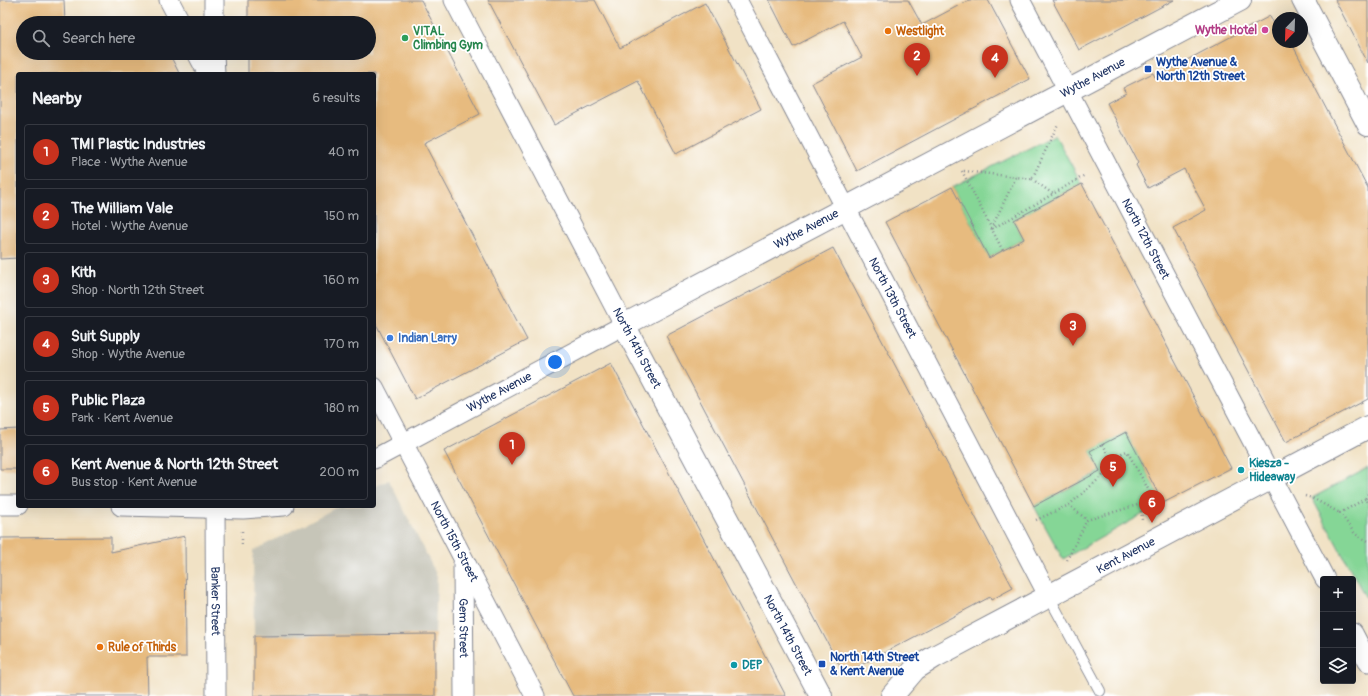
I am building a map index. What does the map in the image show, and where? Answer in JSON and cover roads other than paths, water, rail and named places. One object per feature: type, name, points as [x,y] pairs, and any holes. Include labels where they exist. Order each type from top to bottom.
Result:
[{"type":"main road","name":"Wythe Avenue","points":[[624,325],[845,207],[1240,0]]},
{"type":"main road","points":[[1303,0],[1368,124]]},
{"type":"main road","name":"North 14th Street","points":[[624,325],[821,696]]},
{"type":"main road","name":"Kent Avenue","points":[[892,696],[910,674],[927,661],[1048,595],[1368,427]]},
{"type":"street","points":[[169,0],[177,16]]},
{"type":"street","points":[[214,0],[214,16]]},
{"type":"street","name":"North 14th Street","points":[[454,0],[624,325]]},
{"type":"street","name":"North 13th Street","points":[[737,0],[1048,595]]},
{"type":"street","name":"North 12th Street","points":[[1020,0],[1322,576]]},
{"type":"street","points":[[201,60],[207,72]]},
{"type":"street","points":[[214,60],[215,72]]},
{"type":"street","name":"Wythe Avenue","points":[[376,457],[624,325]]},
{"type":"street","name":"North 15th Street","points":[[376,392],[535,696]]},
{"type":"street","points":[[0,505],[16,505]]},
{"type":"street","name":"Banker Street","points":[[215,508],[216,696]]},
{"type":"street","points":[[234,508],[257,508]]},
{"type":"street","name":"Gem Street","points":[[463,560],[464,696]]},
{"type":"street","points":[[1356,639],[1368,662]]},
{"type":"lane","points":[[1048,595],[1100,691]]},
{"type":"place","name":"Wythe Hotel","points":[[1265,30]]},
{"type":"place","name":"Westlight","points":[[888,31]]},
{"type":"place","name":"VITAL Climbing Gym","points":[[405,38]]},
{"type":"place","name":"Wythe Avenue & North 12th Street","points":[[1148,69]]},
{"type":"place","name":"The William Vale","points":[[917,76]]},
{"type":"place","name":"Suit Supply","points":[[995,78]]},
{"type":"place","name":"Indian Larry","points":[[390,338]]},
{"type":"place","name":"Kith","points":[[1073,346]]},
{"type":"place","name":"TMI Plastic Industries","points":[[512,465]]},
{"type":"place","name":"Kiesza - Hideaway","points":[[1241,470]]},
{"type":"place","name":"Public Plaza","points":[[1113,487]]},
{"type":"place","name":"Kent Avenue & North 12th Street","points":[[1152,523]]},
{"type":"place","name":"Rule of Thirds","points":[[100,647]]},
{"type":"place","name":"North 14th Street & Kent Avenue","points":[[822,664]]},
{"type":"place","name":"DEP","points":[[734,665]]}]
